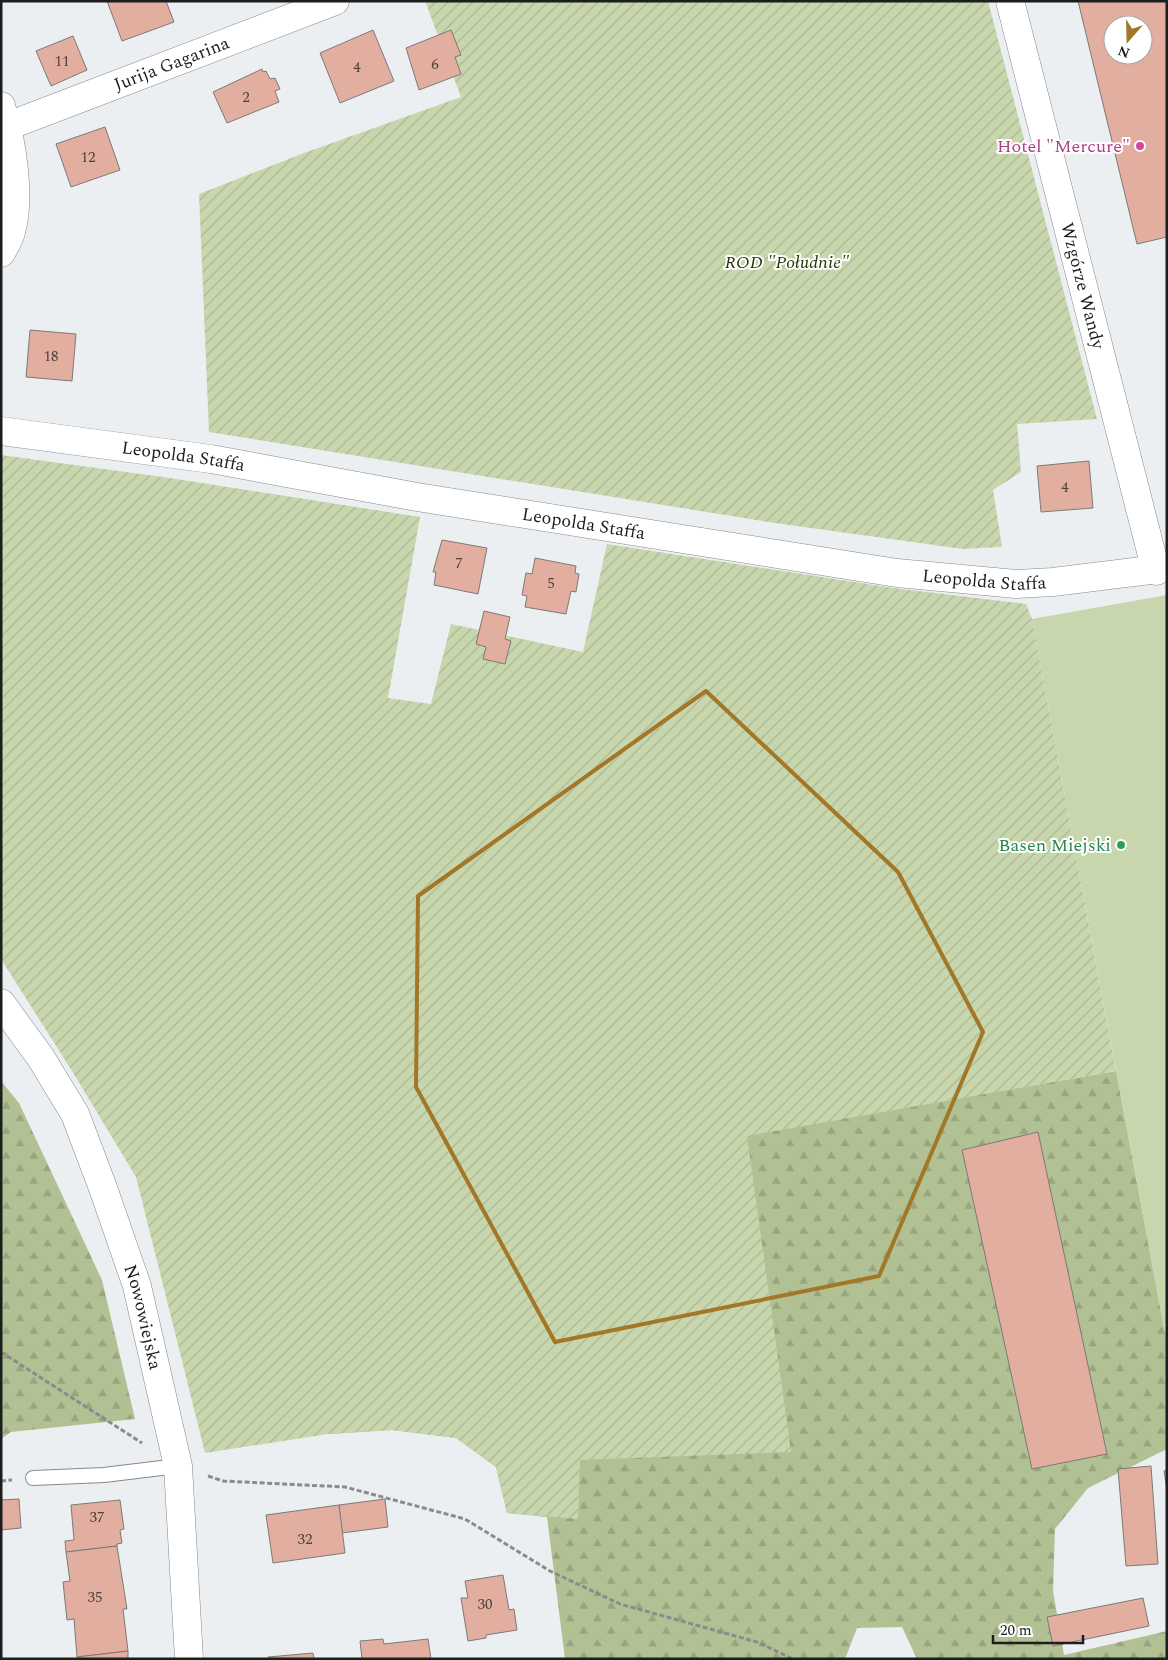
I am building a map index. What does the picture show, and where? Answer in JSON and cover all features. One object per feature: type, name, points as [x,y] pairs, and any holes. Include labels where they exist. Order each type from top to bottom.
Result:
[{"type":"street","name":"Jurija Gagarina","points":[[4,116],[335,1]]},
{"type":"street","name":"Wzgórze Wandy","points":[[1010,1],[1162,570]]},
{"type":"street","points":[[1,253],[12,232],[16,182],[4,116]]},
{"type":"street","name":"Leopolda Staffa","points":[[1,431],[210,459],[417,497],[897,573],[1016,584],[1053,582],[1162,570]]},
{"type":"street","name":"Nowowiejska","points":[[1,1003],[41,1058],[75,1114],[137,1286],[178,1466],[189,1659]]},
{"type":"lane","points":[[33,1478],[104,1475],[178,1466]]},
{"type":"path","points":[[1,1352],[178,1466],[224,1481],[345,1486],[465,1519],[550,1571],[620,1604],[757,1642],[794,1659]]},
{"type":"highlighted area","points":[[706,691],[898,872],[983,1032],[879,1276],[555,1342],[416,1087],[418,896]]},
{"type":"green space","name":"ROD \"Południe\"","points":[[425,1],[988,1],[1097,419],[1017,424],[1021,472],[993,490],[1002,547],[963,549],[775,523],[209,432],[199,194],[304,153],[461,97]]},
{"type":"green space","points":[[1,455],[170,478],[420,517],[388,698],[431,704],[451,624],[583,652],[607,544],[893,588],[1026,604],[1032,619],[1116,1071],[747,1136],[791,1452],[580,1460],[578,1519],[507,1513],[496,1467],[456,1438],[392,1430],[328,1434],[205,1453],[136,1177],[1,959]]},
{"type":"green space","name":"Basen Miejski","points":[[1167,595],[1167,1344],[1032,619]]},
{"type":"green space","points":[[1116,1071],[1167,1344],[1167,1449],[1088,1488],[1055,1529],[1053,1591],[1064,1655],[1167,1631],[1167,1658],[917,1659],[902,1627],[857,1628],[845,1659],[565,1659],[547,1517],[507,1513],[496,1467],[456,1438],[392,1430],[328,1434],[737,1136]]},
{"type":"green space","points":[[1,1081],[19,1103],[102,1280],[135,1419],[11,1432],[1,1439]]},
{"type":"building","points":[[107,1],[166,1],[174,22],[122,41]]},
{"type":"building","name":"Hotel \"Mercure\"","points":[[1078,1],[1167,1],[1167,237],[1137,244]]},
{"type":"building","points":[[373,30],[394,81],[340,103],[320,53]]},
{"type":"building","points":[[451,30],[461,55],[455,57],[461,74],[419,90],[406,48]]},
{"type":"building","points":[[73,36],[87,70],[51,86],[36,51]]},
{"type":"building","points":[[262,69],[263,72],[266,71],[270,79],[275,78],[280,89],[275,91],[279,102],[227,123],[213,92]]},
{"type":"building","points":[[105,127],[120,170],[71,187],[56,144]]},
{"type":"building","points":[[30,330],[76,334],[72,381],[26,377]]},
{"type":"building","points":[[1089,461],[1093,508],[1041,512],[1037,466]]},
{"type":"building","points":[[442,540],[487,548],[478,594],[434,585],[436,572],[433,572]]},
{"type":"building","points":[[535,558],[576,566],[575,573],[579,574],[576,592],[571,591],[566,614],[525,607],[527,596],[522,595],[526,573],[532,574]]},
{"type":"building","points":[[484,611],[510,617],[505,639],[511,641],[505,664],[483,659],[486,647],[476,644]]},
{"type":"building","points":[[1038,1132],[1107,1454],[1032,1469],[962,1150]]},
{"type":"building","points":[[1151,1466],[1158,1564],[1126,1566],[1118,1469]]},
{"type":"building","points":[[1167,1470],[1167,1490],[1164,1471]]},
{"type":"building","points":[[19,1499],[21,1528],[1,1530],[1,1500]]},
{"type":"building","points":[[385,1499],[388,1527],[342,1533],[339,1505]]},
{"type":"building","points":[[120,1500],[124,1529],[120,1530],[122,1543],[117,1544],[117,1546],[66,1552],[65,1541],[74,1540],[71,1505]]},
{"type":"building","points":[[339,1505],[345,1553],[273,1563],[266,1515]]},
{"type":"building","points":[[117,1546],[127,1609],[123,1609],[128,1651],[77,1657],[74,1619],[67,1620],[63,1582],[70,1581],[66,1552]]},
{"type":"building","points":[[503,1575],[509,1610],[514,1609],[517,1630],[486,1635],[486,1638],[468,1641],[461,1598],[468,1598],[465,1581]]},
{"type":"building","points":[[1143,1598],[1149,1626],[1053,1646],[1047,1617]]},
{"type":"building","points":[[383,1639],[384,1644],[428,1639],[431,1659],[362,1659],[360,1641]]},
{"type":"building","points":[[128,1651],[128,1659],[77,1659],[77,1657]]},
{"type":"building","points":[[313,1653],[314,1659],[268,1659],[268,1657]]},
{"type":"place","name":"Hotel \"Mercure\"","points":[[1140,146]]},
{"type":"place","name":"Basen Miejski","points":[[1121,845]]}]
